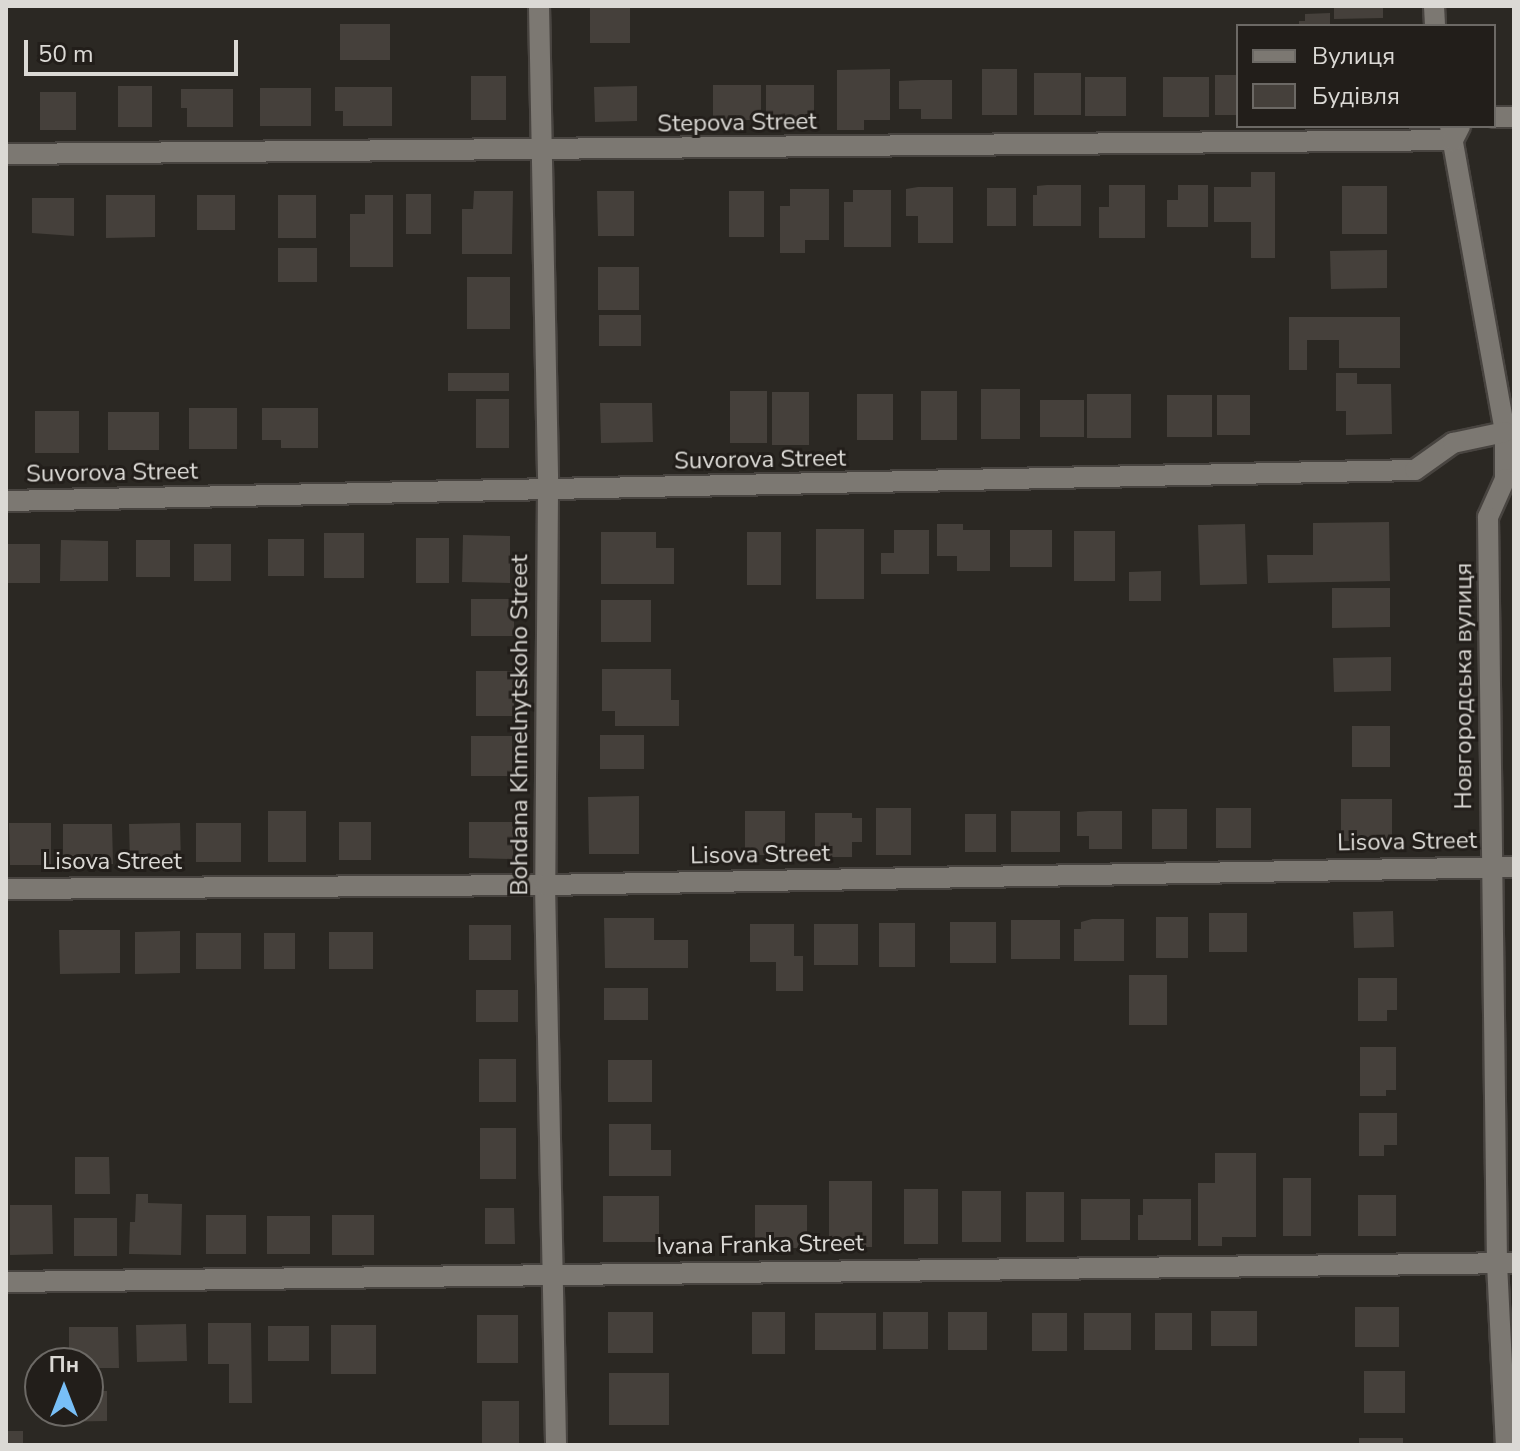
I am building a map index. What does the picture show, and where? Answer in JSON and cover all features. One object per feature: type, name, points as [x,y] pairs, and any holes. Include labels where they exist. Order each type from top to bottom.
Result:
[{"type":"street","name":"Bohdana Khmelnytskoho Street","points":[[539,6],[548,491],[545,885],[556,1445]]},
{"type":"street","name":"Stepova Street","points":[[6,154],[540,151],[1454,131]]},
{"type":"street","name":"Новгородська вулиця","points":[[1454,131],[1505,432],[1510,479],[1488,517],[1491,867],[1506,1263],[1506,1445]]},
{"type":"street","name":"Suvorova Street","points":[[6,501],[1415,470],[1453,443],[1505,432]]},
{"type":"street","name":"Lisova Street","points":[[6,889],[545,885],[1514,867]]},
{"type":"street","name":"Ivana Franka Street","points":[[6,1282],[1506,1263]]},
{"type":"building","points":[[590,6],[630,6],[630,43],[590,43]]},
{"type":"building","points":[[1334,6],[1383,6],[1383,18],[1334,19]]},
{"type":"building","points":[[1330,13],[1330,24],[1299,24],[1299,21],[1305,21],[1305,14]]},
{"type":"building","points":[[340,24],[390,24],[390,60],[340,60]]},
{"type":"building","points":[[890,69],[890,120],[864,120],[864,130],[837,130],[837,70]]},
{"type":"building","points":[[982,69],[1017,69],[1017,115],[982,115]]},
{"type":"building","points":[[1034,73],[1081,73],[1081,115],[1034,115]]},
{"type":"building","points":[[1215,75],[1236,75],[1236,115],[1215,115]]},
{"type":"building","points":[[471,76],[506,76],[506,120],[471,120]]},
{"type":"building","points":[[1085,77],[1126,77],[1126,116],[1085,116]]},
{"type":"building","points":[[1163,77],[1209,77],[1209,117],[1163,117]]},
{"type":"building","points":[[952,80],[952,119],[921,119],[921,109],[899,109],[899,81]]},
{"type":"building","points":[[713,85],[761,85],[761,120],[713,120]]},
{"type":"building","points":[[766,85],[814,85],[814,119],[766,119]]},
{"type":"building","points":[[118,86],[152,86],[152,127],[118,127]]},
{"type":"building","points":[[637,86],[637,121],[595,122],[594,87]]},
{"type":"building","points":[[335,87],[392,87],[392,126],[343,126],[343,111],[335,111]]},
{"type":"building","points":[[260,88],[311,88],[311,126],[260,126]]},
{"type":"building","points":[[181,89],[233,89],[233,127],[187,127],[187,108],[181,108]]},
{"type":"building","points":[[40,92],[76,92],[76,130],[40,130]]},
{"type":"building","points":[[1251,172],[1275,172],[1275,258],[1251,258],[1251,222],[1214,222],[1214,187],[1251,187]]},
{"type":"building","points":[[1081,185],[1081,226],[1033,226],[1033,195],[1037,195],[1037,186]]},
{"type":"building","points":[[1109,185],[1145,185],[1145,238],[1099,238],[1099,207],[1109,207]]},
{"type":"building","points":[[1178,185],[1208,185],[1208,227],[1167,227],[1167,200],[1178,200]]},
{"type":"building","points":[[1342,186],[1387,186],[1387,234],[1342,234]]},
{"type":"building","points":[[953,187],[953,243],[918,243],[918,216],[906,216],[906,189]]},
{"type":"building","points":[[987,188],[1016,188],[1016,226],[987,226]]},
{"type":"building","points":[[790,189],[829,189],[829,240],[805,240],[805,253],[780,253],[780,206],[790,206]]},
{"type":"building","points":[[853,190],[891,190],[891,247],[844,247],[844,202],[853,202]]},
{"type":"building","points":[[474,191],[513,191],[512,254],[462,254],[462,209],[473,209]]},
{"type":"building","points":[[597,191],[634,191],[634,236],[598,236]]},
{"type":"building","points":[[729,191],[764,191],[764,237],[729,237]]},
{"type":"building","points":[[406,194],[431,194],[431,234],[406,234]]},
{"type":"building","points":[[106,195],[155,195],[155,237],[106,238]]},
{"type":"building","points":[[197,195],[235,195],[235,230],[197,230]]},
{"type":"building","points":[[278,195],[316,195],[316,238],[278,238]]},
{"type":"building","points":[[365,195],[393,195],[393,267],[350,267],[350,214],[365,214]]},
{"type":"building","points":[[32,198],[74,198],[74,236],[32,233]]},
{"type":"building","points":[[278,248],[317,248],[317,282],[278,282]]},
{"type":"building","points":[[1387,250],[1387,288],[1331,289],[1330,251]]},
{"type":"building","points":[[598,267],[639,267],[639,310],[598,310]]},
{"type":"building","points":[[467,277],[510,277],[510,329],[467,329]]},
{"type":"building","points":[[599,315],[641,315],[641,346],[599,346]]},
{"type":"building","points":[[1289,317],[1400,317],[1400,368],[1339,368],[1339,340],[1307,340],[1307,370],[1289,370]]},
{"type":"building","points":[[448,373],[509,373],[509,391],[448,391]]},
{"type":"building","points":[[1336,373],[1357,373],[1357,384],[1391,384],[1392,434],[1346,435],[1346,411],[1336,411]]},
{"type":"building","points":[[981,389],[1020,389],[1020,439],[981,439]]},
{"type":"building","points":[[730,391],[767,391],[767,443],[730,443]]},
{"type":"building","points":[[921,391],[957,391],[957,440],[921,440]]},
{"type":"building","points":[[772,392],[809,392],[809,445],[772,445]]},
{"type":"building","points":[[857,394],[893,394],[893,440],[857,440]]},
{"type":"building","points":[[1087,394],[1131,394],[1131,438],[1087,438]]},
{"type":"building","points":[[1167,395],[1212,395],[1212,437],[1167,437]]},
{"type":"building","points":[[1217,395],[1250,395],[1250,435],[1217,435]]},
{"type":"building","points":[[476,399],[509,399],[509,448],[476,448]]},
{"type":"building","points":[[1040,400],[1084,400],[1084,437],[1040,437]]},
{"type":"building","points":[[600,403],[652,403],[653,442],[601,443]]},
{"type":"building","points":[[189,408],[237,408],[237,449],[189,449]]},
{"type":"building","points":[[262,408],[318,408],[318,448],[281,448],[281,440],[262,440]]},
{"type":"building","points":[[35,411],[79,411],[79,453],[35,453]]},
{"type":"building","points":[[108,412],[159,412],[159,450],[108,450]]},
{"type":"building","points":[[1389,522],[1390,581],[1268,583],[1267,555],[1313,555],[1313,523]]},
{"type":"building","points":[[937,524],[963,524],[963,530],[990,530],[990,571],[957,571],[957,556],[937,556]]},
{"type":"building","points":[[1245,524],[1247,584],[1200,585],[1198,525]]},
{"type":"building","points":[[816,529],[864,529],[864,599],[816,599]]},
{"type":"building","points":[[894,530],[929,530],[929,574],[881,574],[881,553],[894,553]]},
{"type":"building","points":[[1010,530],[1052,530],[1052,567],[1010,567]]},
{"type":"building","points":[[1074,531],[1115,531],[1115,581],[1074,581]]},
{"type":"building","points":[[601,532],[656,532],[656,548],[674,548],[674,584],[601,584]]},
{"type":"building","points":[[747,532],[781,532],[781,585],[747,585]]},
{"type":"building","points":[[324,533],[364,533],[364,578],[324,578]]},
{"type":"building","points":[[463,535],[510,536],[510,583],[462,582]]},
{"type":"building","points":[[416,538],[449,538],[449,583],[416,583]]},
{"type":"building","points":[[268,539],[304,539],[304,576],[268,576]]},
{"type":"building","points":[[61,540],[108,541],[108,581],[60,581]]},
{"type":"building","points":[[136,540],[170,540],[170,577],[136,577]]},
{"type":"building","points":[[6,544],[40,544],[40,583],[6,583]]},
{"type":"building","points":[[194,544],[231,544],[231,581],[194,581]]},
{"type":"building","points":[[1161,571],[1161,601],[1129,601],[1129,572]]},
{"type":"building","points":[[1332,588],[1390,588],[1390,627],[1332,628]]},
{"type":"building","points":[[471,599],[514,599],[514,636],[471,636]]},
{"type":"building","points":[[601,600],[651,600],[651,642],[601,642]]},
{"type":"building","points":[[1391,657],[1391,691],[1334,692],[1333,658]]},
{"type":"building","points":[[602,669],[671,669],[671,700],[679,700],[679,726],[615,726],[615,711],[602,711]]},
{"type":"building","points":[[476,671],[514,671],[514,716],[476,716]]},
{"type":"building","points":[[1352,726],[1390,726],[1390,767],[1352,767]]},
{"type":"building","points":[[600,735],[644,735],[644,769],[600,769]]},
{"type":"building","points":[[471,736],[512,736],[512,776],[471,776]]},
{"type":"building","points":[[639,796],[639,854],[589,854],[588,797]]},
{"type":"building","points":[[1341,799],[1392,799],[1392,841],[1341,841]]},
{"type":"building","points":[[876,808],[911,808],[911,855],[876,855]]},
{"type":"building","points":[[1216,808],[1251,808],[1251,848],[1216,848]]},
{"type":"building","points":[[1152,809],[1187,809],[1187,849],[1152,849]]},
{"type":"building","points":[[268,811],[306,811],[306,862],[268,862]]},
{"type":"building","points":[[745,811],[785,811],[785,855],[745,855]]},
{"type":"building","points":[[1011,811],[1060,811],[1060,852],[1011,852]]},
{"type":"building","points":[[1122,811],[1122,849],[1089,849],[1089,836],[1077,836],[1077,812]]},
{"type":"building","points":[[815,813],[852,813],[852,818],[862,818],[862,842],[852,842],[852,857],[815,857]]},
{"type":"building","points":[[965,814],[996,814],[996,852],[965,852]]},
{"type":"building","points":[[339,822],[371,822],[371,860],[339,860]]},
{"type":"building","points":[[469,822],[513,822],[513,859],[469,858]]},
{"type":"building","points":[[9,823],[51,823],[51,865],[10,865]]},
{"type":"building","points":[[180,823],[181,863],[130,863],[129,824]]},
{"type":"building","points":[[196,823],[241,823],[241,862],[196,862]]},
{"type":"building","points":[[63,824],[112,824],[113,864],[63,865]]},
{"type":"building","points":[[1393,911],[1394,947],[1354,948],[1353,912]]},
{"type":"building","points":[[1209,913],[1247,913],[1247,952],[1209,952]]},
{"type":"building","points":[[1156,917],[1188,917],[1188,958],[1156,958]]},
{"type":"building","points":[[604,918],[654,918],[654,940],[688,940],[688,968],[605,968]]},
{"type":"building","points":[[1124,919],[1124,961],[1074,961],[1074,929],[1081,929],[1081,922]]},
{"type":"building","points":[[1011,920],[1060,920],[1060,959],[1011,959]]},
{"type":"building","points":[[950,922],[996,922],[996,963],[950,963]]},
{"type":"building","points":[[879,923],[915,923],[915,967],[879,967]]},
{"type":"building","points":[[750,924],[794,924],[794,956],[803,956],[803,991],[776,991],[776,962],[750,962]]},
{"type":"building","points":[[814,924],[858,924],[858,965],[814,965]]},
{"type":"building","points":[[469,925],[511,925],[511,960],[469,960]]},
{"type":"building","points":[[59,930],[120,930],[120,973],[60,974]]},
{"type":"building","points":[[180,931],[180,973],[135,974],[135,932]]},
{"type":"building","points":[[329,932],[373,932],[373,969],[329,969]]},
{"type":"building","points":[[196,933],[241,933],[241,969],[196,969]]},
{"type":"building","points":[[264,933],[295,933],[295,969],[264,969]]},
{"type":"building","points":[[1129,975],[1167,975],[1167,1025],[1129,1025]]},
{"type":"building","points":[[1358,978],[1397,978],[1397,1010],[1387,1010],[1387,1021],[1358,1021]]},
{"type":"building","points":[[604,988],[648,988],[648,1020],[604,1020]]},
{"type":"building","points":[[476,990],[518,990],[518,1022],[476,1022]]},
{"type":"building","points":[[1360,1047],[1396,1047],[1396,1090],[1386,1090],[1386,1096],[1360,1096]]},
{"type":"building","points":[[479,1059],[516,1059],[516,1102],[479,1102]]},
{"type":"building","points":[[608,1060],[652,1060],[652,1102],[608,1102]]},
{"type":"building","points":[[1359,1113],[1397,1113],[1397,1145],[1384,1145],[1384,1156],[1359,1156]]},
{"type":"building","points":[[609,1124],[651,1124],[651,1150],[671,1150],[671,1176],[609,1176]]},
{"type":"building","points":[[480,1128],[516,1128],[516,1179],[480,1179]]},
{"type":"building","points":[[1215,1153],[1256,1153],[1256,1237],[1222,1237],[1222,1246],[1198,1246],[1198,1183],[1215,1183]]},
{"type":"building","points":[[75,1157],[109,1157],[110,1194],[75,1194]]},
{"type":"building","points":[[1283,1178],[1311,1178],[1311,1236],[1283,1236]]},
{"type":"building","points":[[829,1181],[872,1181],[872,1247],[829,1247]]},
{"type":"building","points":[[904,1189],[938,1189],[938,1244],[904,1244]]},
{"type":"building","points":[[962,1191],[1001,1191],[1001,1242],[962,1242]]},
{"type":"building","points":[[1026,1192],[1064,1192],[1064,1242],[1026,1242]]},
{"type":"building","points":[[136,1194],[148,1194],[148,1203],[182,1204],[181,1255],[129,1254],[130,1222],[135,1222]]},
{"type":"building","points":[[1358,1195],[1396,1195],[1396,1236],[1358,1236]]},
{"type":"building","points":[[603,1196],[659,1196],[659,1242],[603,1242]]},
{"type":"building","points":[[1081,1199],[1130,1199],[1130,1240],[1081,1240]]},
{"type":"building","points":[[1143,1199],[1191,1199],[1191,1240],[1138,1240],[1138,1215],[1143,1215]]},
{"type":"building","points":[[10,1205],[52,1205],[53,1254],[10,1255]]},
{"type":"building","points":[[755,1205],[807,1205],[807,1248],[755,1248]]},
{"type":"building","points":[[485,1208],[514,1208],[515,1244],[485,1244]]},
{"type":"building","points":[[206,1215],[246,1215],[246,1254],[206,1254]]},
{"type":"building","points":[[332,1215],[374,1215],[374,1255],[332,1255]]},
{"type":"building","points":[[267,1216],[310,1216],[310,1254],[267,1254]]},
{"type":"building","points":[[74,1218],[117,1218],[117,1256],[74,1256]]},
{"type":"building","points":[[1355,1307],[1399,1307],[1399,1347],[1355,1347]]},
{"type":"building","points":[[1211,1311],[1257,1311],[1257,1346],[1211,1346]]},
{"type":"building","points":[[608,1312],[653,1312],[653,1353],[608,1353]]},
{"type":"building","points":[[752,1312],[785,1312],[785,1354],[752,1354]]},
{"type":"building","points":[[883,1312],[928,1312],[928,1349],[883,1349]]},
{"type":"building","points":[[948,1312],[987,1312],[987,1350],[948,1350]]},
{"type":"building","points":[[815,1313],[876,1313],[876,1350],[815,1350]]},
{"type":"building","points":[[1032,1313],[1067,1313],[1067,1351],[1032,1351]]},
{"type":"building","points":[[1084,1313],[1131,1313],[1131,1350],[1084,1350]]},
{"type":"building","points":[[1155,1313],[1192,1313],[1192,1350],[1155,1350]]},
{"type":"building","points":[[477,1315],[518,1315],[518,1363],[477,1363]]},
{"type":"building","points":[[208,1323],[251,1323],[252,1403],[229,1403],[229,1364],[208,1364]]},
{"type":"building","points":[[186,1324],[187,1361],[137,1362],[136,1325]]},
{"type":"building","points":[[331,1325],[376,1325],[376,1374],[331,1374]]},
{"type":"building","points":[[268,1326],[309,1326],[309,1361],[268,1361]]},
{"type":"building","points":[[69,1327],[118,1327],[119,1368],[104,1368],[104,1347],[69,1347]]},
{"type":"building","points":[[1364,1371],[1405,1371],[1405,1413],[1364,1413]]},
{"type":"building","points":[[609,1373],[669,1373],[669,1425],[609,1425]]},
{"type":"building","points":[[104,1391],[107,1391],[107,1421],[104,1421]]},
{"type":"building","points":[[482,1401],[519,1401],[519,1444],[482,1444]]},
{"type":"building","points":[[6,1431],[23,1431],[23,1445],[6,1445]]},
{"type":"building","points":[[1359,1438],[1403,1438],[1403,1445],[1359,1445]]}]
